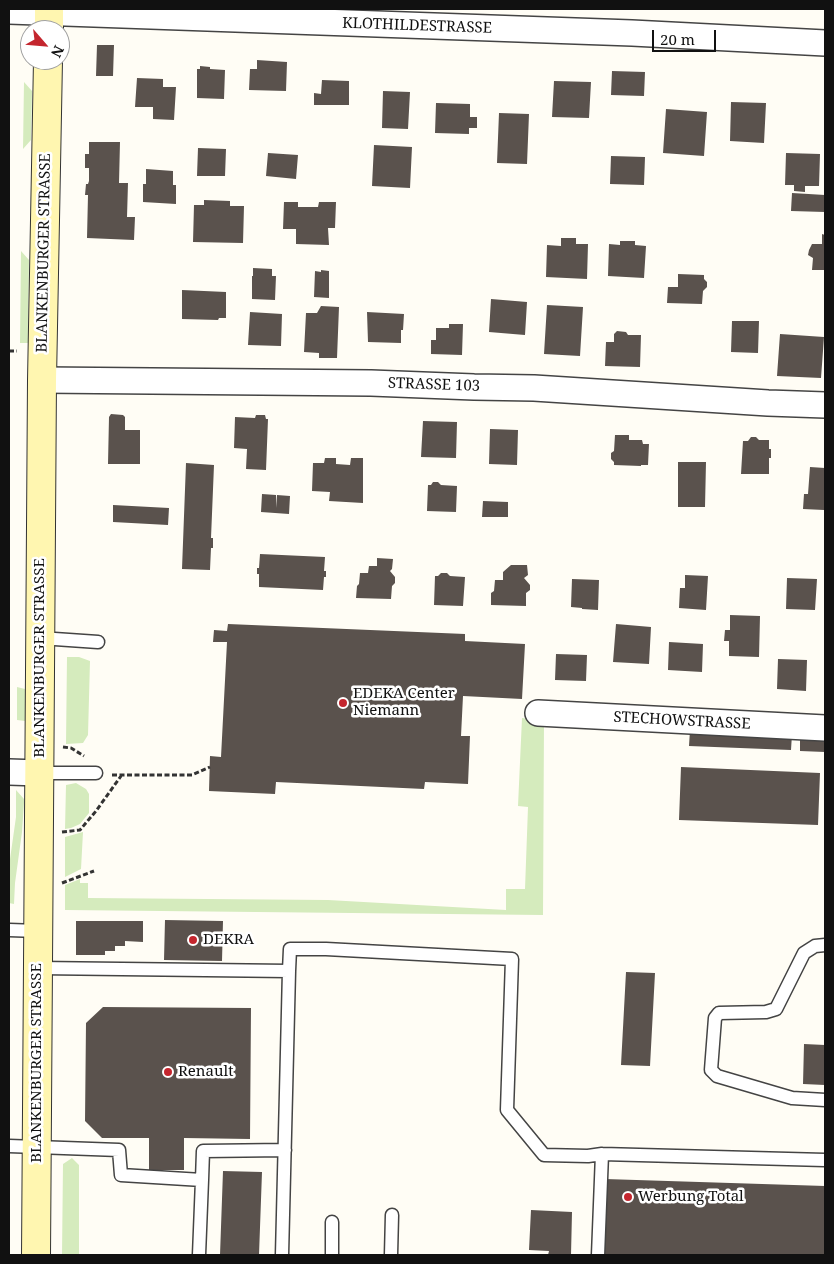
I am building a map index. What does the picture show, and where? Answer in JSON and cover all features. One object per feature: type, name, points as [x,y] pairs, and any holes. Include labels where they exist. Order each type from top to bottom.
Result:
[{"type":"main road","name":"BLANKENBURGER STRASSE","points":[[36,1255],[42,380],[48,70]]},
{"type":"street","name":"KLOTHILDESTRASSE","points":[[9,11],[49,17],[632,33],[825,43]]},
{"type":"street","name":"STRASSE 103","points":[[42,380],[371,383],[534,388],[825,405]]},
{"type":"street","name":"STECHOWSTRASSE","points":[[538,713],[825,728]]},
{"type":"street","points":[[9,772],[39,773]]},
{"type":"lane","points":[[40,638],[98,642]]},
{"type":"lane","points":[[39,773],[96,773]]},
{"type":"lane","points":[[9,930],[38,931]]},
{"type":"lane","points":[[825,945],[815,946],[804,953],[776,1009],[766,1012],[719,1013],[715,1018],[711,1070],[717,1076],[792,1098],[825,1100]]},
{"type":"lane","points":[[282,1255],[290,949],[326,949],[512,959],[507,1110],[544,1155],[588,1156],[602,1154],[825,1160]]},
{"type":"lane","points":[[38,968],[289,971]]},
{"type":"lane","points":[[9,1146],[119,1150],[121,1176],[202,1180]]},
{"type":"lane","points":[[199,1255],[203,1151],[285,1150]]},
{"type":"lane","points":[[598,1255],[602,1154]]},
{"type":"lane","points":[[391,1255],[392,1215]]},
{"type":"lane","points":[[332,1222],[332,1255]]},
{"type":"path","points":[[9,351],[17,351]]},
{"type":"path","points":[[62,747],[71,748]]},
{"type":"path","points":[[142,775],[192,776],[210,768]]},
{"type":"path","points":[[62,832],[80,830],[121,775]]},
{"type":"path","points":[[61,883],[94,872]]},
{"type":"green space","points":[[24,82],[32,91],[31,140],[23,149]]},
{"type":"green space","points":[[21,251],[29,260],[28,343],[20,343]]},
{"type":"green space","points":[[67,657],[79,657],[90,661],[88,735],[83,743],[66,744]]},
{"type":"green space","points":[[17,687],[25,689],[25,721],[17,720]]},
{"type":"green space","points":[[522,718],[544,721],[543,915],[65,910],[65,885],[80,879],[80,883],[88,883],[88,898],[328,900],[506,910],[506,889],[525,889],[528,807],[518,806]]},
{"type":"green space","points":[[76,783],[86,789],[89,794],[89,813],[80,824],[65,829],[66,785]]},
{"type":"green space","points":[[16,790],[24,799],[24,803],[14,904],[9,903],[9,866],[16,817]]},
{"type":"green space","points":[[83,832],[81,869],[65,877],[65,837]]},
{"type":"green space","points":[[72,1158],[79,1165],[79,1255],[62,1255],[63,1164]]},
{"type":"building","points":[[97,45],[114,45],[113,76],[96,76]]},
{"type":"building","points":[[257,60],[287,62],[286,91],[249,90],[250,69],[257,69]]},
{"type":"building","points":[[200,66],[225,70],[224,99],[197,98],[197,69],[200,69]]},
{"type":"building","points":[[612,71],[645,72],[644,96],[611,95]]},
{"type":"building","points":[[137,78],[163,79],[163,87],[176,87],[174,120],[153,119],[153,107],[135,107]]},
{"type":"building","points":[[322,80],[349,81],[349,105],[314,105],[314,93],[321,94]]},
{"type":"building","points":[[554,81],[591,82],[589,118],[552,117]]},
{"type":"building","points":[[383,91],[410,92],[408,129],[382,128]]},
{"type":"building","points":[[731,102],[766,103],[764,143],[730,141]]},
{"type":"building","points":[[436,103],[470,104],[470,117],[477,117],[477,128],[469,128],[469,134],[435,133]]},
{"type":"building","points":[[666,109],[707,112],[704,156],[663,153]]},
{"type":"building","points":[[499,113],[529,114],[527,164],[497,163]]},
{"type":"building","points":[[89,142],[120,142],[119,183],[128,183],[127,217],[135,217],[134,240],[87,238],[88,195],[85,195],[86,184],[89,181],[89,168],[85,168],[85,154],[89,154]]},
{"type":"building","points":[[374,145],[412,147],[410,188],[372,186]]},
{"type":"building","points":[[198,148],[226,149],[225,176],[197,176]]},
{"type":"building","points":[[268,153],[298,155],[296,179],[266,176]]},
{"type":"building","points":[[786,153],[820,154],[819,186],[805,186],[805,192],[794,191],[794,185],[785,185]]},
{"type":"building","points":[[611,156],[645,157],[644,185],[610,184]]},
{"type":"building","points":[[146,169],[173,171],[173,185],[176,185],[176,204],[143,202],[143,184],[146,184]]},
{"type":"building","points":[[792,193],[825,195],[825,212],[791,211]]},
{"type":"building","points":[[204,200],[230,201],[230,206],[244,206],[243,243],[193,242],[194,205],[204,205]]},
{"type":"building","points":[[284,202],[298,202],[298,207],[318,207],[319,202],[336,202],[335,228],[328,228],[329,245],[296,244],[296,229],[283,229]]},
{"type":"building","points":[[822,234],[825,235],[825,270],[812,270],[813,258],[808,255],[809,250],[812,244],[822,244]]},
{"type":"building","points":[[561,238],[576,238],[576,244],[588,244],[587,279],[546,277],[547,245],[561,246]]},
{"type":"building","points":[[620,241],[635,241],[635,245],[646,246],[644,278],[608,276],[609,244],[620,245]]},
{"type":"building","points":[[253,268],[272,269],[272,276],[276,276],[275,300],[252,299]]},
{"type":"building","points":[[321,270],[329,271],[329,298],[314,297],[315,271],[321,272]]},
{"type":"building","points":[[678,274],[704,275],[707,287],[703,291],[702,304],[667,303],[668,287],[678,287]]},
{"type":"building","points":[[182,290],[226,292],[226,318],[219,318],[218,320],[182,319]]},
{"type":"building","points":[[491,299],[527,302],[525,335],[489,332]]},
{"type":"building","points":[[547,305],[583,307],[580,356],[544,354]]},
{"type":"building","points":[[321,306],[339,307],[337,358],[319,358],[319,353],[304,352],[306,313],[317,313]]},
{"type":"building","points":[[250,312],[282,314],[281,346],[248,345]]},
{"type":"building","points":[[367,312],[404,314],[401,343],[368,342]]},
{"type":"building","points":[[732,321],[759,321],[758,353],[731,352]]},
{"type":"building","points":[[449,324],[463,324],[462,355],[431,354],[431,340],[436,340],[436,328],[449,328]]},
{"type":"building","points":[[617,331],[626,332],[628,335],[641,335],[640,367],[605,366],[606,342],[614,342],[614,334]]},
{"type":"building","points":[[780,334],[824,337],[821,378],[777,376]]},
{"type":"building","points":[[111,414],[123,415],[125,417],[125,430],[140,430],[140,464],[108,464],[109,417]]},
{"type":"building","points":[[256,415],[265,415],[266,419],[268,419],[266,470],[246,469],[247,449],[234,448],[235,417],[255,418]]},
{"type":"building","points":[[423,421],[457,422],[456,458],[421,457]]},
{"type":"building","points":[[490,429],[518,430],[517,465],[489,464]]},
{"type":"building","points":[[615,435],[629,435],[629,440],[642,440],[643,444],[649,444],[648,465],[614,465],[611,453],[614,451]]},
{"type":"building","points":[[751,437],[756,437],[759,440],[769,440],[771,458],[769,458],[769,474],[741,474],[743,441],[748,441]]},
{"type":"building","points":[[325,458],[336,458],[336,464],[350,465],[351,458],[363,458],[363,503],[329,501],[330,492],[312,491],[313,463],[324,463]]},
{"type":"building","points":[[678,462],[706,462],[705,507],[678,507]]},
{"type":"building","points":[[186,463],[214,465],[211,538],[213,538],[213,548],[211,548],[210,570],[182,569]]},
{"type":"building","points":[[810,467],[825,468],[824,510],[803,509],[804,494],[808,494]]},
{"type":"building","points":[[433,482],[438,482],[441,485],[457,486],[456,512],[427,511],[428,485],[431,485]]},
{"type":"building","points":[[262,494],[276,495],[276,508],[277,495],[290,496],[289,514],[261,512]]},
{"type":"building","points":[[483,501],[508,502],[508,517],[482,517]]},
{"type":"building","points":[[113,505],[169,508],[168,525],[113,522]]},
{"type":"building","points":[[260,554],[325,557],[324,571],[326,571],[326,577],[324,577],[323,590],[259,587],[257,568],[259,568]]},
{"type":"building","points":[[377,558],[393,559],[390,571],[395,577],[395,583],[392,586],[391,599],[356,598],[360,573],[368,573],[369,566],[377,566]]},
{"type":"building","points":[[511,565],[527,565],[528,575],[524,578],[530,585],[530,590],[526,593],[526,606],[491,605],[491,593],[494,591],[495,580],[503,580],[503,572]]},
{"type":"building","points":[[441,573],[465,577],[463,606],[434,605],[435,576]]},
{"type":"building","points":[[685,575],[708,576],[706,610],[679,608],[680,588],[685,588]]},
{"type":"building","points":[[787,578],[817,579],[815,610],[786,609]]},
{"type":"building","points":[[572,579],[599,580],[598,610],[571,607]]},
{"type":"building","points":[[730,615],[760,616],[759,657],[729,656],[729,641],[724,641],[725,630],[730,630]]},
{"type":"building","name":"EDEKA Center Niemann","points":[[228,624],[465,634],[465,641],[525,644],[522,699],[463,696],[461,736],[470,736],[468,784],[425,782],[424,789],[276,782],[275,794],[209,791],[210,756],[221,757],[227,642],[213,642],[214,630],[227,631]]},
{"type":"building","points":[[616,624],[651,627],[649,664],[613,662]]},
{"type":"building","points":[[669,642],[703,644],[702,672],[668,670]]},
{"type":"building","points":[[556,654],[587,655],[586,681],[555,680]]},
{"type":"building","points":[[778,659],[807,660],[806,691],[777,689]]},
{"type":"building","points":[[690,730],[792,734],[791,750],[689,746]]},
{"type":"building","points":[[800,734],[825,735],[825,752],[800,751]]},
{"type":"building","points":[[681,767],[820,773],[818,825],[679,820]]},
{"type":"building","name":"DEKRA","points":[[165,920],[223,921],[222,961],[164,960]]},
{"type":"building","points":[[76,921],[143,921],[143,942],[125,941],[125,946],[115,946],[115,951],[105,951],[105,955],[76,955]]},
{"type":"building","points":[[626,972],[655,973],[650,1066],[621,1065]]},
{"type":"building","name":"Renault","points":[[103,1007],[251,1008],[250,1139],[184,1138],[184,1170],[149,1170],[149,1138],[102,1138],[85,1121],[86,1023]]},
{"type":"building","points":[[804,1044],[825,1045],[825,1085],[803,1084]]},
{"type":"building","points":[[223,1171],[262,1172],[259,1255],[220,1255]]},
{"type":"building","points":[[605,1179],[825,1186],[825,1255],[602,1255]]},
{"type":"building","points":[[531,1210],[572,1212],[571,1255],[548,1255],[549,1251],[529,1250]]},
{"type":"place","name":"EDEKA Center Niemann","points":[[343,703]]},
{"type":"place","name":"DEKRA","points":[[193,940]]},
{"type":"place","name":"Renault","points":[[168,1072]]},
{"type":"place","name":"Werbung Total","points":[[628,1197]]}]
